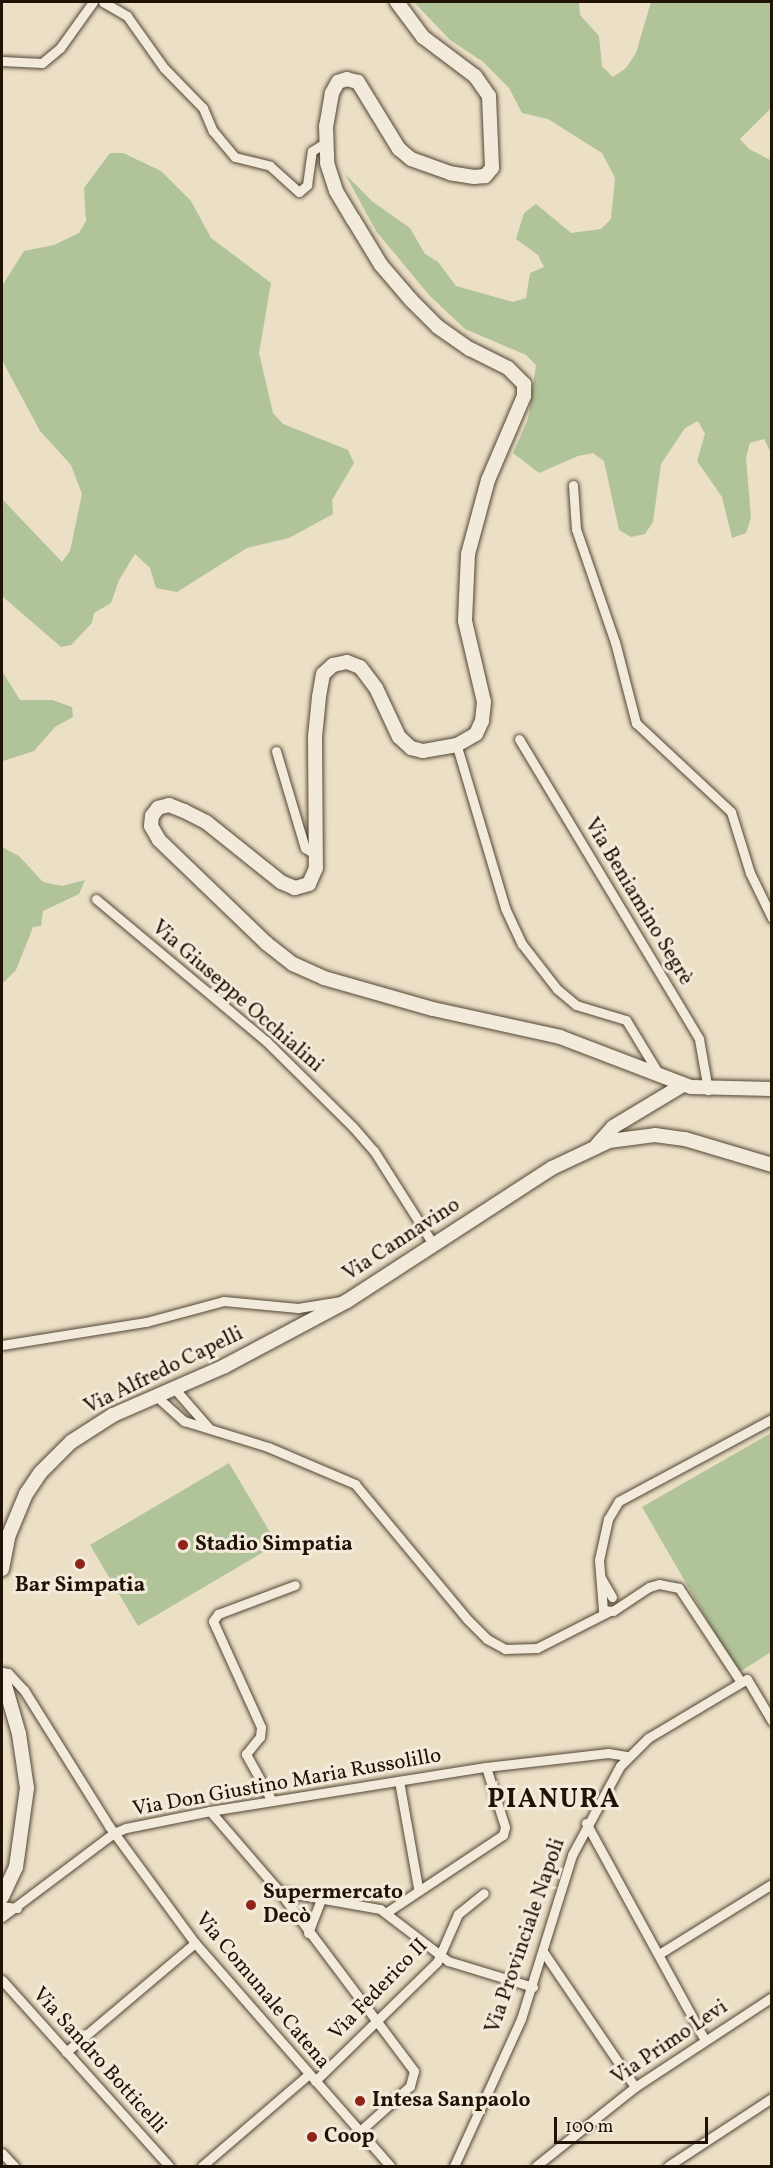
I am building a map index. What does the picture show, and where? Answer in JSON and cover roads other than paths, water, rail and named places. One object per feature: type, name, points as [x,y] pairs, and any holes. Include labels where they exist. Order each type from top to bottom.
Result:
[{"type":"street","points":[[2,61],[42,63],[60,48],[93,2]]},
{"type":"street","points":[[103,2],[127,16],[164,68],[203,108],[213,131],[235,156],[270,166],[299,192],[307,185],[312,151],[320,146],[326,148]]},
{"type":"street","points":[[397,2],[423,37],[475,76],[489,96],[492,168],[485,176],[474,177],[450,173],[411,159],[399,149],[358,82],[347,79],[338,82],[332,93],[326,148],[336,191],[381,265],[438,327],[470,349],[519,376],[524,396],[488,480],[468,554],[465,621],[484,702],[480,727],[457,745],[423,751],[406,746],[376,688],[360,667],[347,662],[333,665],[323,674],[315,737],[317,855],[309,884],[296,888],[184,811],[163,806],[154,811],[150,821],[159,840],[293,964],[324,978],[433,1009],[584,1044],[683,1085],[708,1090],[771,1089]]},
{"type":"street","points":[[573,485],[576,529],[615,642],[636,723],[731,812],[750,873],[771,918]]},
{"type":"street","name":"Via Beniamino Segrè","points":[[519,739],[699,1039],[708,1090]]},
{"type":"street","points":[[276,750],[305,848],[317,855]]},
{"type":"street","points":[[458,750],[505,908],[522,944],[557,989],[576,1005],[626,1020],[660,1076]]},
{"type":"street","name":"Via Giuseppe Occhialini","points":[[96,899],[267,1041],[352,1127],[374,1151],[433,1244]]},
{"type":"street","name":"Via Cannavino","points":[[596,1146],[613,1127],[683,1085]]},
{"type":"street","name":"Via Cannavino","points":[[2,1345],[128,1325],[225,1301],[298,1308],[346,1301],[538,1176],[596,1146],[628,1138],[669,1136],[771,1165]]},
{"type":"street","name":"Via Alfredo Capelli","points":[[2,1569],[4,1550],[26,1494],[54,1458],[93,1427],[156,1395],[225,1366],[346,1301]]},
{"type":"street","points":[[174,1388],[210,1428]]},
{"type":"street","points":[[156,1395],[184,1421],[332,1471],[355,1484],[467,1619],[487,1639],[505,1649],[537,1648],[598,1616],[604,1597],[614,1601]]},
{"type":"street","points":[[603,1606],[598,1570],[608,1519],[619,1501],[771,1419]]},
{"type":"street","points":[[598,1570],[614,1601]]},
{"type":"street","points":[[273,1801],[246,1754],[260,1737],[261,1726],[213,1621],[218,1614],[295,1585]]},
{"type":"street","points":[[603,1606],[649,1587],[669,1585],[679,1588],[771,1721]]},
{"type":"street","points":[[2,1674],[19,1734],[27,1788],[16,1867],[2,1898]]},
{"type":"street","name":"Via Don Giustino Maria Russolillo","points":[[2,1674],[13,1676],[24,1690],[114,1833],[210,1811],[486,1767],[608,1754],[628,1756]]},
{"type":"street","name":"Via Provinciale Napoli","points":[[454,2166],[533,1987],[569,1864],[586,1823],[628,1756],[648,1738],[744,1681]]},
{"type":"street","points":[[387,1912],[418,1888],[503,1835],[504,1824],[486,1767]]},
{"type":"street","points":[[399,1781],[418,1888]]},
{"type":"street","points":[[210,1811],[279,1891],[308,1933],[379,2019],[413,2068],[414,2078],[410,2086],[358,2132]]},
{"type":"street","points":[[586,1823],[612,1876],[659,1954],[705,2040]]},
{"type":"street","points":[[2,1917],[17,1908],[114,1833]]},
{"type":"street","name":"Via Comunale Catena","points":[[114,1833],[195,1943],[390,2166]]},
{"type":"street","points":[[659,1954],[771,1884]]},
{"type":"street","points":[[279,1891],[355,1902],[387,1912],[442,1956],[533,1987]]},
{"type":"street","name":"Via Federico II","points":[[201,2166],[312,2078],[379,2019],[442,1956],[458,1914],[484,1893]]},
{"type":"street","points":[[308,1933],[322,1898]]},
{"type":"street","points":[[2,1906],[17,1908]]},
{"type":"street","points":[[66,2052],[195,1943]]},
{"type":"street","points":[[544,1953],[635,2087]]},
{"type":"street","name":"Via Sandro Botticelli","points":[[2,1980],[169,2166]]},
{"type":"street","name":"Via Primo Levi","points":[[536,2166],[635,2087],[771,1997]]},
{"type":"street","points":[[668,2166],[771,2098]]},
{"type":"street","points":[[2,2153],[14,2166]]},
{"type":"place","name":"Stadio Simpatia","points":[[183,1545]]},
{"type":"place","name":"Bar Simpatia","points":[[80,1564]]},
{"type":"place","name":"Supermercato Decò","points":[[251,1905]]},
{"type":"place","name":"Intesa Sanpaolo","points":[[360,2101]]},
{"type":"place","name":"Coop","points":[[312,2137]]},
{"type":"district","name":"PIANURA","points":[[554,1801]]}]
